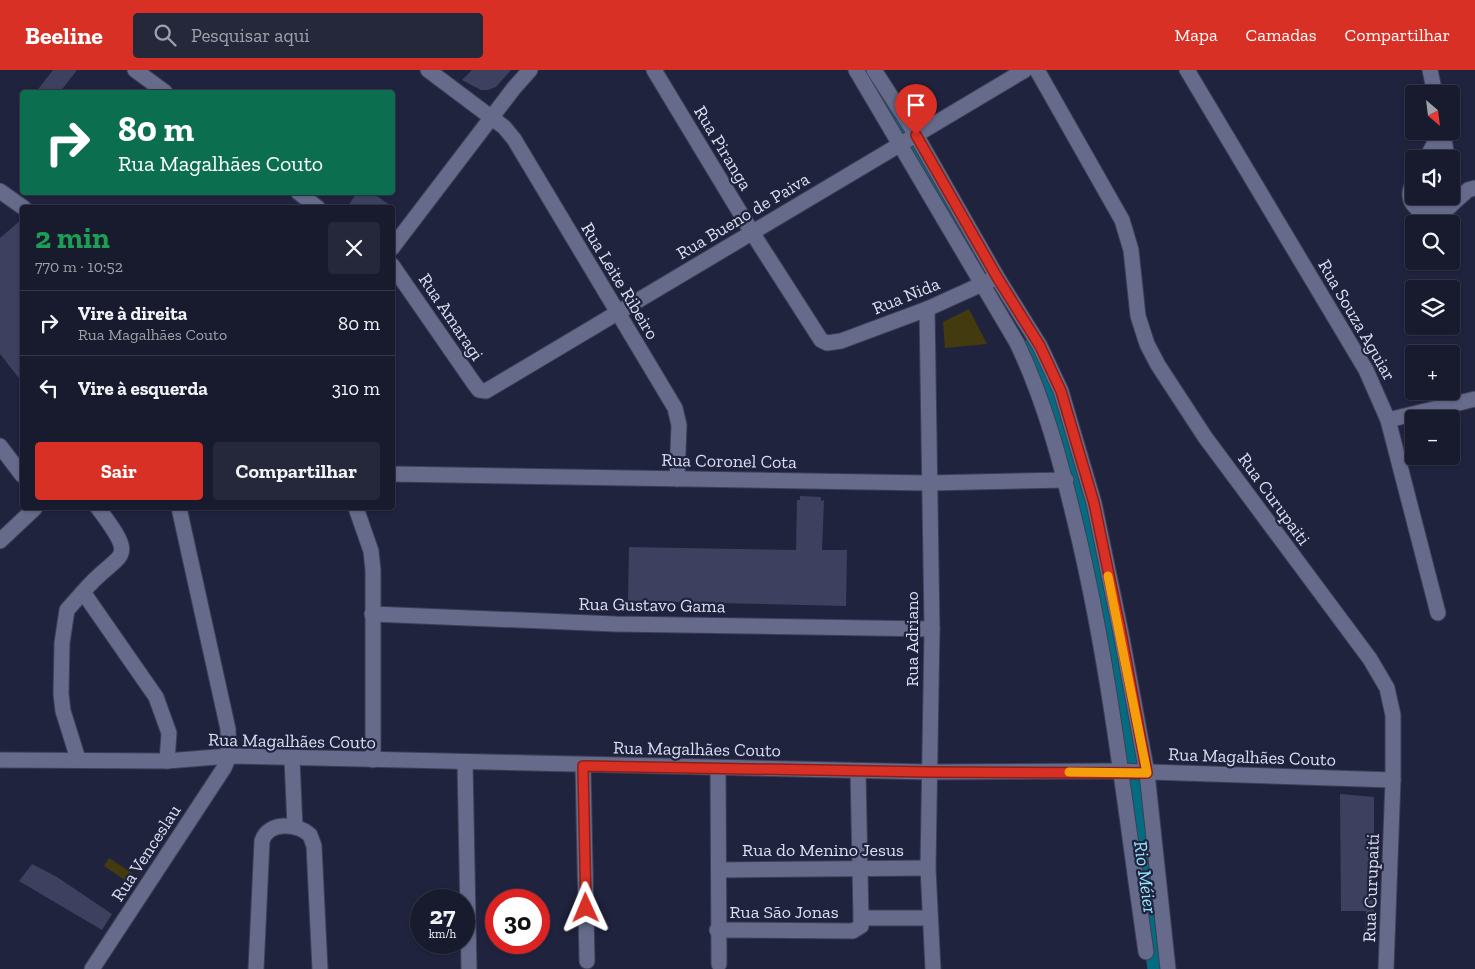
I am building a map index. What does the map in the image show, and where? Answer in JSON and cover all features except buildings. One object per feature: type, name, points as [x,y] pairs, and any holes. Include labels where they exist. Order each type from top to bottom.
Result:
[{"type":"street","points":[[135,70],[162,90]]},
{"type":"street","name":"Rua Leite Ribeiro","points":[[428,70],[491,118],[514,139],[679,418],[677,479]]},
{"type":"street","points":[[395,244],[530,70]]},
{"type":"street","name":"Rua Piranga","points":[[654,70],[817,336],[827,344]]},
{"type":"street","points":[[856,70],[907,139]]},
{"type":"street","points":[[874,70],[907,139],[990,280],[1052,370],[1076,439],[1094,503],[1121,633],[1146,952]]},
{"type":"street","name":"Rua Bueno de Paiva","points":[[480,390],[486,391],[753,234],[907,139],[1025,70]]},
{"type":"street","name":"Rua Curupaiti","points":[[1037,70],[1128,235],[1138,316],[1147,344],[1158,365],[1205,437],[1370,659],[1387,688],[1392,715],[1393,780],[1386,969]]},
{"type":"street","name":"Rua Souza Aguiar","points":[[1187,70],[1366,370],[1388,420],[1438,613]]},
{"type":"street","points":[[1430,70],[1433,85]]},
{"type":"street","points":[[1415,205],[1417,209],[1430,214],[1437,214],[1472,189],[1460,184]]},
{"type":"street","points":[[0,191],[20,205]]},
{"type":"street","points":[[302,195],[314,205]]},
{"type":"street","name":"Rua Amaragi","points":[[395,269],[480,390]]},
{"type":"street","points":[[990,280],[1037,388],[1054,436],[1066,480],[1133,772],[1168,969]]},
{"type":"street","name":"Rua Nida","points":[[827,344],[841,341],[927,309],[990,280]]},
{"type":"street","name":"Rua Adriano","points":[[927,309],[928,483],[932,628],[928,868],[933,969]]},
{"type":"street","points":[[1388,420],[1475,399]]},
{"type":"street","points":[[0,446],[20,472]]},
{"type":"street","name":"Rua Coronel Cota","points":[[395,474],[928,483],[1066,480]]},
{"type":"street","points":[[0,541],[33,510]]},
{"type":"street","points":[[78,759],[63,711],[61,694],[62,643],[67,610],[95,578],[121,557],[123,550],[121,540],[99,510]]},
{"type":"street","points":[[179,510],[228,730],[229,756]]},
{"type":"street","points":[[357,510],[371,551],[373,570],[373,760]]},
{"type":"street","points":[[83,592],[156,698],[169,733],[167,761]]},
{"type":"street","name":"Rua Gustavo Gama","points":[[372,614],[596,623],[932,628]]},
{"type":"street","name":"Rua Magalhães Couto","points":[[0,760],[167,761],[229,756],[583,766],[929,772],[1133,772],[1393,780]]},
{"type":"street","name":"Rua Venceslau","points":[[92,969],[224,768],[229,756]]},
{"type":"street","points":[[292,759],[295,827]]},
{"type":"street","points":[[465,763],[470,969]]},
{"type":"street","points":[[583,766],[587,961]]},
{"type":"street","points":[[718,768],[719,870],[717,930],[719,964]]},
{"type":"street","points":[[858,771],[861,918]]},
{"type":"street","points":[[256,969],[262,841],[267,830],[274,827],[295,827],[310,834],[314,846],[320,969]]},
{"type":"street","name":"Rua do Menino Jesus","points":[[719,870],[928,868]]},
{"type":"street","name":"Rua São Jonas","points":[[717,930],[854,931],[861,926],[861,918],[930,918]]},
{"type":"shaded area","points":[[969,309],[987,344],[945,348],[943,322]]},
{"type":"shaded area","points":[[109,858],[135,875],[129,883],[104,866]]},
{"type":"waterway","name":"Rio Méier","points":[[866,70],[901,129]]},
{"type":"waterway","name":"Rio Méier","points":[[914,150],[975,253]]},
{"type":"waterway","name":"Rio Méier","points":[[1031,349],[1060,417],[1080,489],[1107,620],[1130,761]]},
{"type":"waterway","name":"Rio Méier","points":[[1134,785],[1158,969]]},
{"type":"slow traffic","points":[[1069,772],[1120,771],[1147,773],[1121,633],[1108,576]]},
{"type":"route","points":[[586,908],[583,766],[929,772],[1120,771],[1147,773],[1094,503],[1061,391],[1040,346],[997,277],[916,135]]}]
